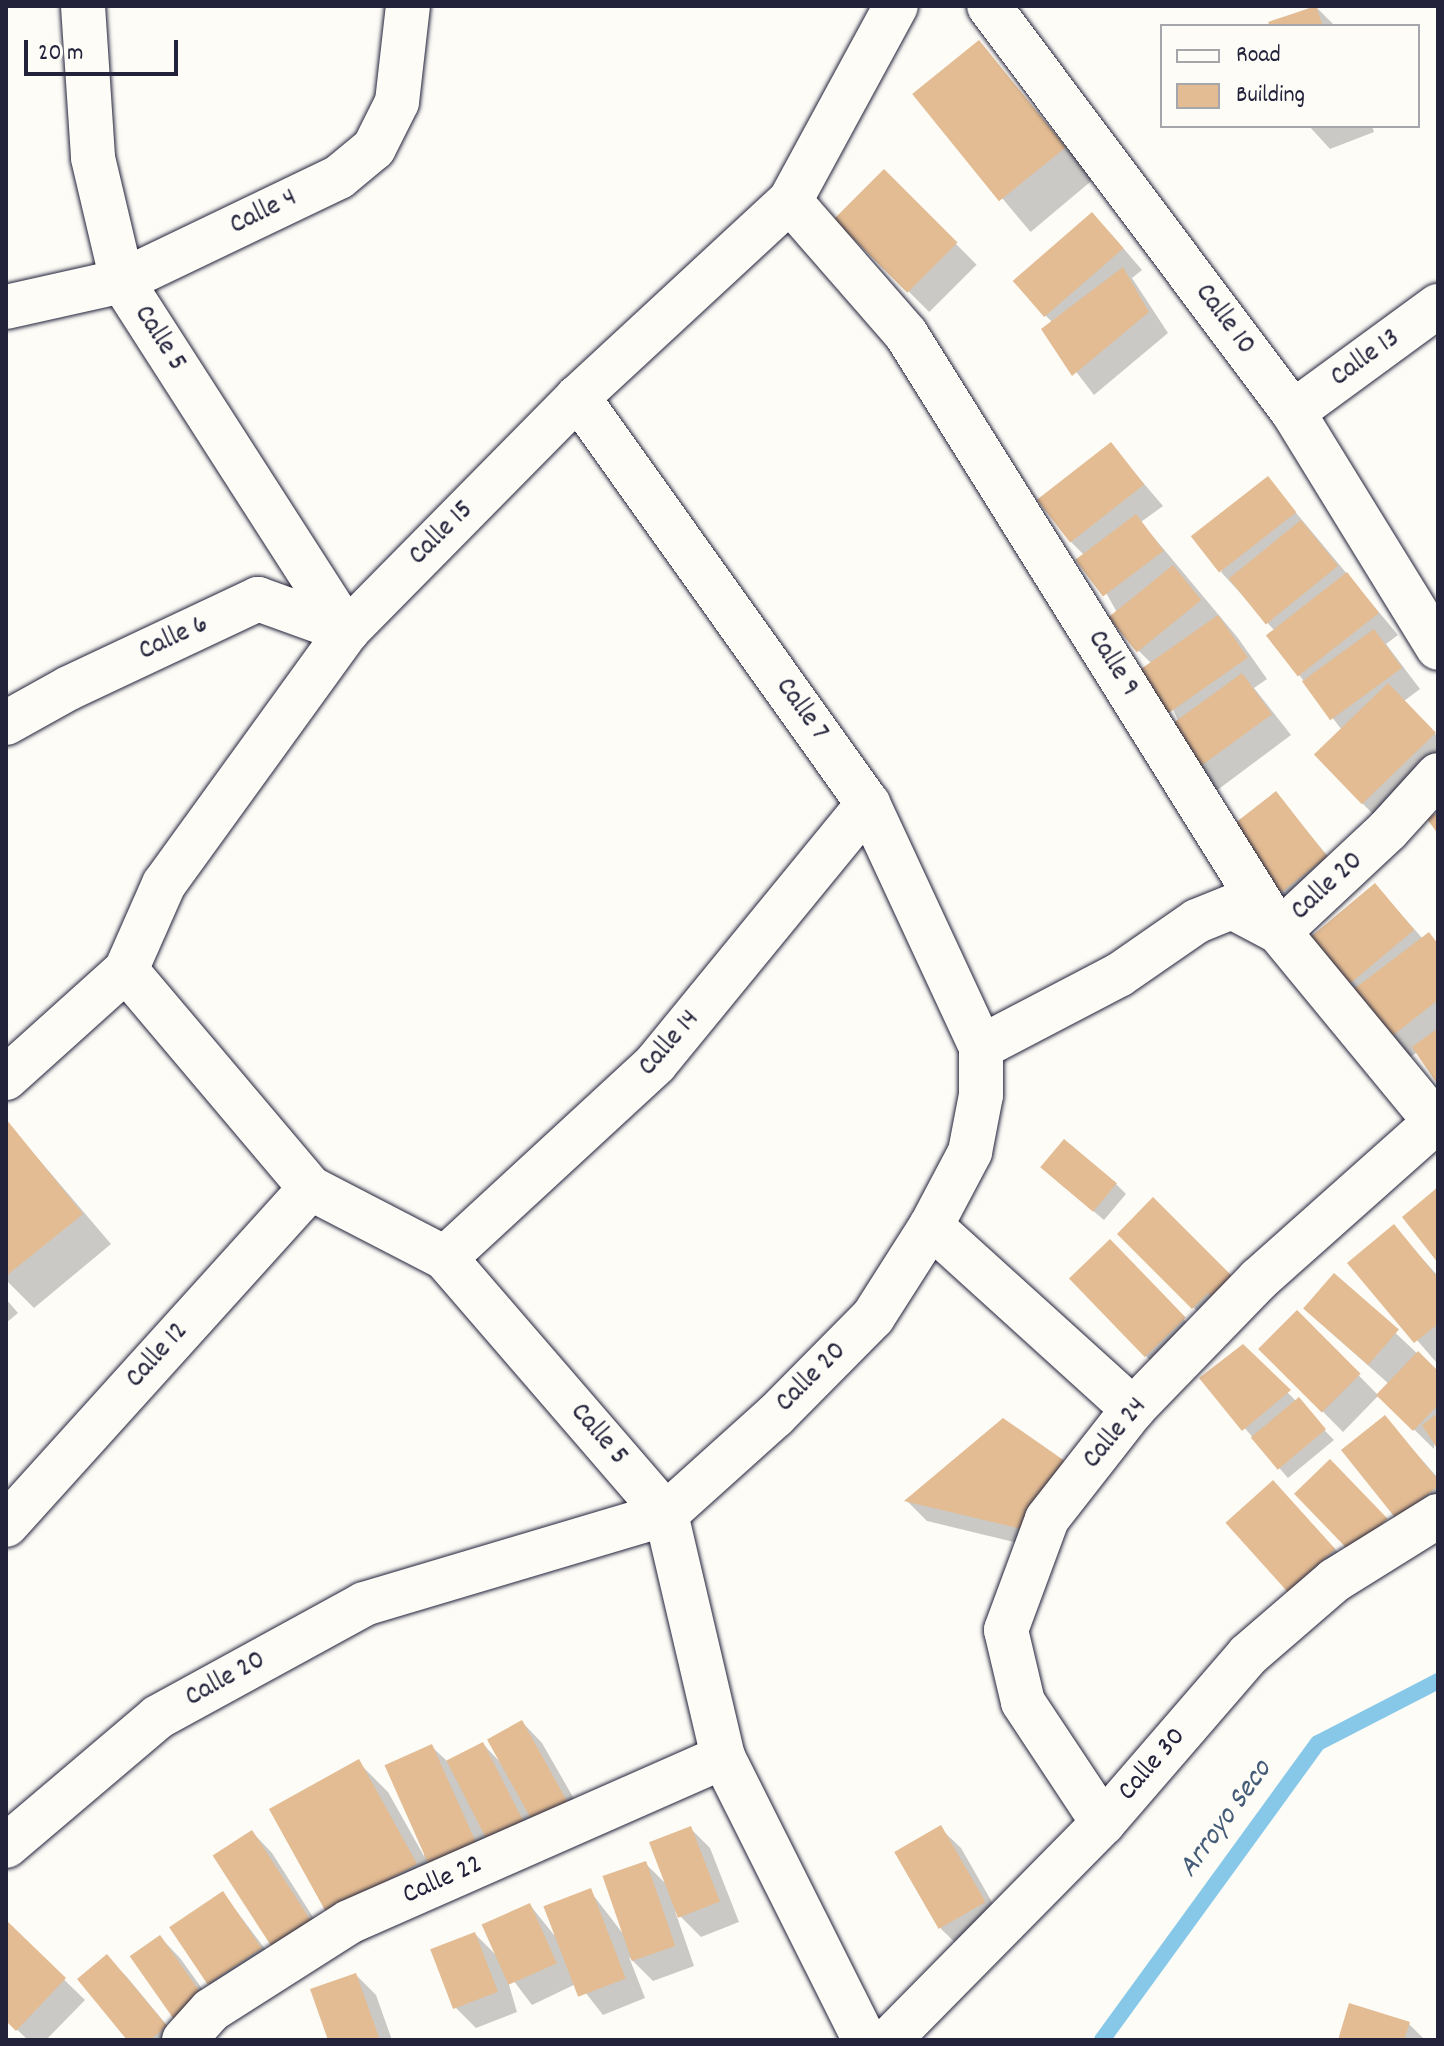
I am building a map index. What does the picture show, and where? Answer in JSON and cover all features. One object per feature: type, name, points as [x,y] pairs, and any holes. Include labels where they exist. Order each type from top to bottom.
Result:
[{"type":"street","name":"Calle 5","points":[[83,6],[93,158],[122,281],[347,631]]},
{"type":"street","name":"Calle 4","points":[[6,307],[122,281],[339,177],[374,148],[397,102],[408,6]]},
{"type":"street","name":"Calle 15","points":[[6,1078],[126,970],[164,884],[347,631],[578,397],[790,201],[896,6]]},
{"type":"street","name":"Calle 10","points":[[989,6],[1293,412],[1438,648]]},
{"type":"street","name":"Calle 9","points":[[790,201],[906,334],[1279,932],[1436,1123]]},
{"type":"street","name":"Calle 13","points":[[1293,412],[1438,306]]},
{"type":"street","name":"Calle 7","points":[[578,397],[868,804],[981,1047]]},
{"type":"street","name":"Calle 6","points":[[6,723],[69,688],[258,599],[347,631]]},
{"type":"street","name":"Calle 20","points":[[6,1846],[158,1717],[364,1604],[666,1514],[775,1416],[873,1317],[931,1226],[970,1152],[981,1095],[981,1047],[1119,975],[1197,921],[1232,907],[1279,932],[1388,830],[1438,775]]},
{"type":"street","name":"Calle 14","points":[[445,1258],[656,1063],[868,804]]},
{"type":"street","name":"Calle 5","points":[[126,970],[310,1188],[445,1258],[666,1514],[723,1757],[865,2040]]},
{"type":"street","name":"Calle 24","points":[[1103,1823],[1023,1702],[1006,1630],[1047,1519],[1133,1409],[1259,1279],[1436,1123]]},
{"type":"street","name":"Calle 12","points":[[6,1525],[310,1188]]},
{"type":"street","points":[[931,1226],[1133,1409]]},
{"type":"street","name":"Calle 30","points":[[889,2040],[1103,1823],[1248,1655],[1335,1580],[1438,1516]]},
{"type":"street","name":"Calle 22","points":[[184,2040],[211,2010],[349,1922],[723,1757]]},
{"type":"building","points":[[1316,6],[1322,24],[1269,24]]},
{"type":"building","points":[[979,40],[1066,147],[999,201],[912,94]]},
{"type":"building","points":[[884,169],[958,243],[907,293],[834,219]]},
{"type":"building","points":[[1092,212],[1123,248],[1044,317],[1013,281]]},
{"type":"building","points":[[1123,267],[1149,312],[1072,376],[1041,329]]},
{"type":"building","points":[[1111,442],[1144,485],[1070,542],[1037,500]]},
{"type":"building","points":[[1268,476],[1296,512],[1219,573],[1191,536]]},
{"type":"building","points":[[1136,514],[1164,551],[1103,596],[1075,560]]},
{"type":"building","points":[[1301,520],[1338,566],[1266,624],[1229,579]]},
{"type":"building","points":[[1173,565],[1201,600],[1137,652],[1108,617]]},
{"type":"building","points":[[1347,572],[1379,613],[1298,676],[1266,635]]},
{"type":"building","points":[[1218,615],[1248,658],[1168,714],[1138,671]]},
{"type":"building","points":[[1374,629],[1402,668],[1330,720],[1302,681]]},
{"type":"building","points":[[1242,673],[1272,714],[1189,774],[1159,733]]},
{"type":"building","points":[[1388,683],[1436,733],[1362,804],[1314,755]]},
{"type":"building","points":[[1276,791],[1327,856],[1277,896],[1226,830]]},
{"type":"building","points":[[1438,812],[1438,834],[1427,819]]},
{"type":"building","points":[[1375,883],[1414,930],[1348,985],[1309,938]]},
{"type":"building","points":[[1429,932],[1438,944],[1438,1000],[1387,1040],[1350,992]]},
{"type":"building","points":[[1438,1028],[1438,1085],[1412,1047]]},
{"type":"building","points":[[6,1119],[83,1214],[6,1276]]},
{"type":"building","points":[[1064,1139],[1117,1183],[1093,1212],[1040,1167]]},
{"type":"building","points":[[1438,1187],[1438,1263],[1402,1217]]},
{"type":"building","points":[[1153,1197],[1241,1285],[1220,1305],[1208,1293],[1192,1309],[1117,1234]]},
{"type":"building","points":[[1394,1224],[1438,1278],[1438,1324],[1414,1343],[1347,1263]]},
{"type":"building","points":[[1110,1239],[1186,1317],[1145,1357],[1069,1279]]},
{"type":"building","points":[[1334,1273],[1399,1329],[1368,1365],[1303,1308]]},
{"type":"building","points":[[1297,1310],[1361,1374],[1322,1413],[1258,1349]]},
{"type":"building","points":[[1243,1344],[1291,1390],[1242,1431],[1199,1378]]},
{"type":"building","points":[[1418,1351],[1438,1371],[1438,1405],[1413,1431],[1376,1395]]},
{"type":"building","points":[[1299,1397],[1326,1429],[1278,1470],[1251,1437]]},
{"type":"building","points":[[1438,1413],[1438,1450],[1422,1425]]},
{"type":"building","points":[[1385,1415],[1438,1480],[1438,1486],[1397,1520],[1341,1450]]},
{"type":"building","points":[[1003,1418],[1072,1466],[1026,1530],[904,1501]]},
{"type":"building","points":[[1330,1459],[1388,1519],[1352,1553],[1294,1494]]},
{"type":"building","points":[[1273,1480],[1335,1549],[1288,1592],[1225,1523]]},
{"type":"building","points":[[522,1720],[573,1813],[538,1832],[487,1739]]},
{"type":"building","points":[[483,1742],[529,1832],[492,1851],[446,1761]]},
{"type":"building","points":[[432,1744],[481,1855],[434,1876],[384,1765]]},
{"type":"building","points":[[359,1759],[417,1864],[327,1914],[269,1809]]},
{"type":"building","points":[[941,1825],[986,1902],[939,1929],[894,1852]]},
{"type":"building","points":[[691,1826],[720,1902],[678,1918],[649,1842]]},
{"type":"building","points":[[252,1830],[311,1921],[271,1946],[213,1856]]},
{"type":"building","points":[[646,1861],[675,1946],[632,1961],[603,1876]]},
{"type":"building","points":[[591,1888],[626,1979],[578,1997],[543,1906]]},
{"type":"building","points":[[223,1891],[262,1948],[208,1985],[169,1927]]},
{"type":"building","points":[[530,1903],[557,1963],[508,1985],[482,1925]]},
{"type":"building","points":[[6,1920],[66,1978],[16,2031],[6,2021]]},
{"type":"building","points":[[475,1932],[498,1992],[453,2009],[430,1949]]},
{"type":"building","points":[[160,1935],[206,2001],[176,2023],[130,1956]]},
{"type":"building","points":[[107,1954],[167,2026],[150,2040],[127,2040],[77,1979]]},
{"type":"building","points":[[356,1973],[380,2040],[328,2040],[310,1989]]},
{"type":"building","points":[[1349,2003],[1410,2022],[1404,2040],[1338,2040]]},
{"type":"waterway","name":"Arroyo Seco","points":[[1102,2040],[1318,1743],[1438,1681]]}]
